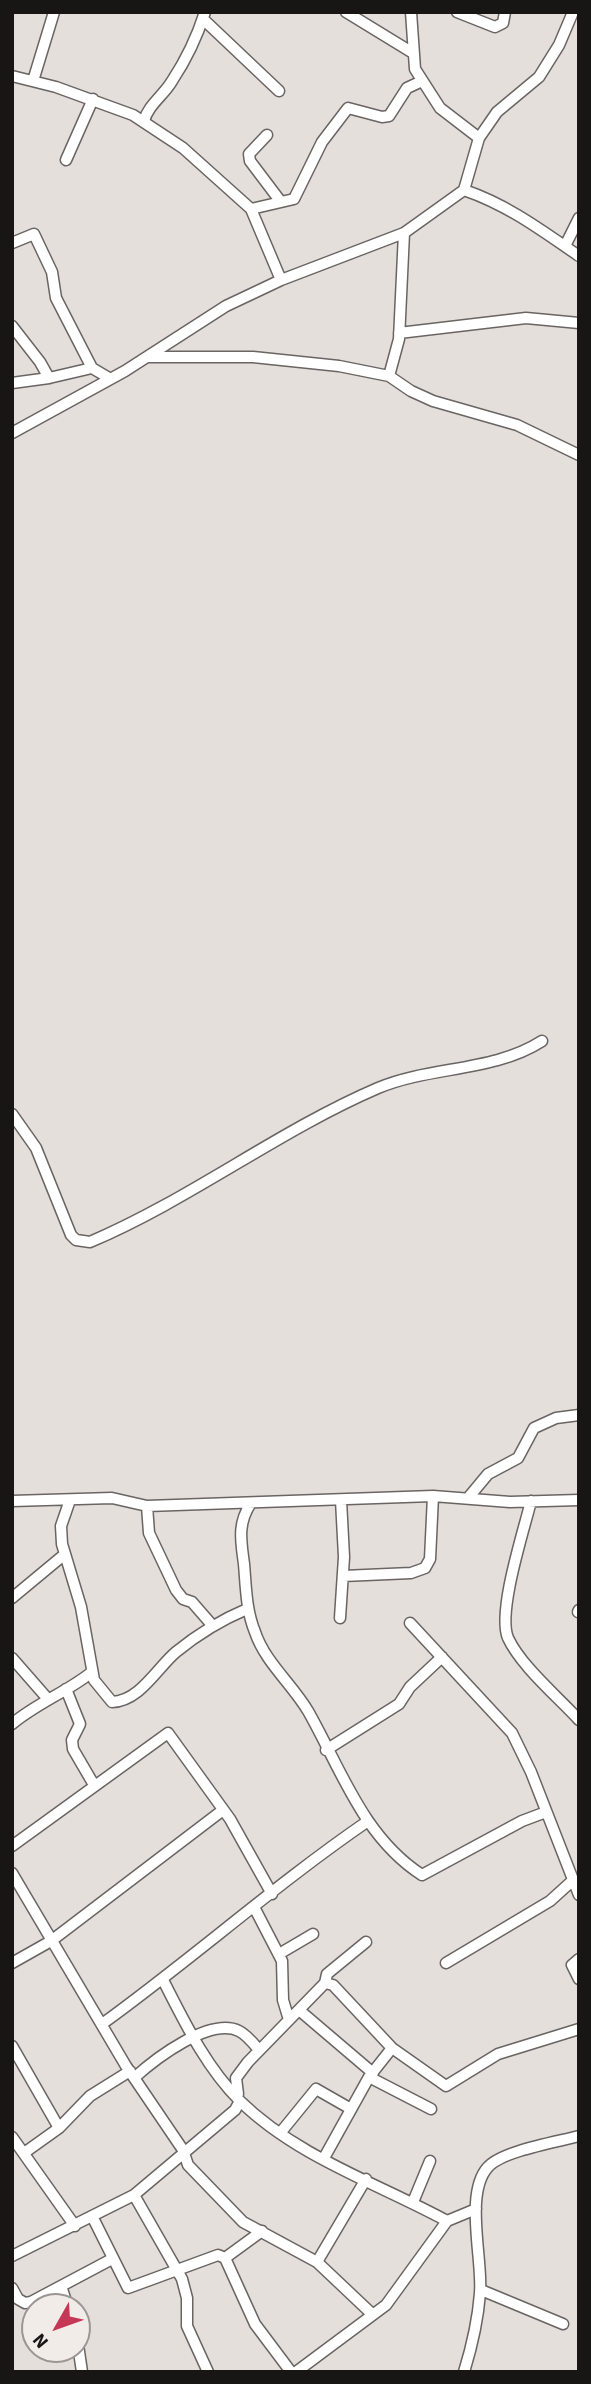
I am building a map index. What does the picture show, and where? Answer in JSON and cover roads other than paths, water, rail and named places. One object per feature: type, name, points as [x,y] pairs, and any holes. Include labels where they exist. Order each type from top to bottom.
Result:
[{"type":"street","points":[[33,81],[54,12]]},
{"type":"street","points":[[346,12],[413,53]]},
{"type":"street","points":[[411,12],[415,69],[440,108],[479,138]]},
{"type":"street","points":[[457,12],[495,27],[503,23],[505,12]]},
{"type":"street","points":[[12,433],[148,357],[226,306],[281,280],[404,233],[464,190],[479,138],[497,112],[539,77],[559,45],[573,12]]},
{"type":"street","points":[[144,121],[150,107],[170,85],[188,55],[204,16],[279,91]]},
{"type":"street","points":[[12,76],[93,99],[144,121],[183,148],[251,209],[281,280]]},
{"type":"street","points":[[251,209],[294,199],[322,142],[348,108],[389,117],[407,88],[422,80]]},
{"type":"street","points":[[66,160],[93,99]]},
{"type":"street","points":[[267,135],[249,155],[250,161],[281,202]]},
{"type":"street","points":[[464,190],[497,201],[579,256]]},
{"type":"street","points":[[565,246],[579,218]]},
{"type":"street","points":[[389,376],[399,333],[404,233]]},
{"type":"street","points":[[12,243],[34,234],[52,272],[56,298],[92,368],[109,378]]},
{"type":"street","points":[[399,333],[526,318],[579,323]]},
{"type":"street","points":[[12,327],[40,362],[48,378]]},
{"type":"street","points":[[148,357],[253,357],[339,366],[389,376],[411,391],[433,401],[517,425],[579,455]]},
{"type":"street","points":[[12,383],[92,368]]},
{"type":"street","points":[[12,1114],[36,1148],[71,1235],[76,1240],[90,1242],[211,1178],[281,1135],[379,1088],[411,1076],[517,1054],[542,1041]]},
{"type":"street","points":[[468,1498],[488,1474],[518,1458],[534,1428],[556,1418],[579,1415]]},
{"type":"street","points":[[343,1576],[411,1573],[425,1568],[430,1559],[433,1496]]},
{"type":"street","points":[[12,1501],[112,1498],[147,1506],[433,1496],[531,1501],[579,1500]]},
{"type":"street","points":[[70,1500],[61,1526],[65,1554],[81,1608],[94,1680],[106,1697],[119,1702],[148,1682],[177,1652],[212,1625],[247,1609]]},
{"type":"street","points":[[340,1618],[343,1576],[341,1500]]},
{"type":"street","points":[[531,1501],[508,1593],[505,1628],[516,1651],[579,1720]]},
{"type":"street","points":[[251,1503],[244,1513],[240,1533],[247,1609],[255,1635],[307,1711],[326,1750],[368,1821],[422,1875],[522,1821],[547,1812]]},
{"type":"street","points":[[147,1506],[149,1533],[176,1590],[183,1599],[192,1602],[212,1625]]},
{"type":"street","points":[[12,1598],[65,1554]]},
{"type":"street","points":[[410,1623],[512,1733],[574,1875],[579,1895]]},
{"type":"street","points":[[326,1750],[399,1704],[410,1687],[442,1657]]},
{"type":"street","points":[[12,1658],[47,1698]]},
{"type":"street","points":[[12,1724],[47,1698],[92,1672]]},
{"type":"street","points":[[66,1689],[80,1724],[72,1740],[73,1749],[94,1785]]},
{"type":"street","points":[[12,1846],[168,1733],[223,1810],[272,1894]]},
{"type":"street","points":[[12,1963],[51,1941],[223,1810]]},
{"type":"street","points":[[102,2024],[163,1980],[318,1855],[368,1821]]},
{"type":"street","points":[[12,1873],[132,2074],[183,2150],[187,2165],[243,2222],[317,2262],[372,2314]]},
{"type":"street","points":[[446,1963],[550,1901],[574,1875]]},
{"type":"street","points":[[254,1907],[279,1954],[283,2000],[289,2020]]},
{"type":"street","points":[[279,1954],[313,1934]]},
{"type":"street","points":[[240,2101],[235,2086],[236,2078],[325,1983],[327,1974],[366,1942]]},
{"type":"street","points":[[579,1959],[572,1965],[579,1979]]},
{"type":"street","points":[[163,1980],[193,2039],[240,2101],[281,2132],[324,2158],[447,2221]]},
{"type":"street","points":[[325,1983],[333,1985],[392,2048],[446,2086],[498,2054],[579,2029]]},
{"type":"street","points":[[299,2010],[371,2075],[431,2109]]},
{"type":"street","points":[[19,2152],[59,2128],[90,2096],[211,2028],[222,2026],[241,2032],[260,2050]]},
{"type":"street","points":[[12,2046],[59,2128]]},
{"type":"street","points":[[324,2158],[371,2075],[392,2048]]},
{"type":"street","points":[[281,2132],[316,2089],[351,2109]]},
{"type":"street","points":[[12,2256],[134,2195],[183,2150],[234,2110],[240,2101]]},
{"type":"street","points":[[464,2372],[475,2337],[481,2290],[476,2209],[482,2176],[489,2165],[503,2158],[579,2136]]},
{"type":"street","points":[[12,2137],[19,2152],[75,2226]]},
{"type":"street","points":[[413,2202],[430,2161]]},
{"type":"street","points":[[317,2262],[366,2179]]},
{"type":"street","points":[[134,2195],[177,2269],[187,2298],[187,2326],[206,2371]]},
{"type":"street","points":[[92,2216],[128,2288],[218,2255],[225,2258],[255,2325],[293,2372],[386,2305],[447,2221],[476,2209]]},
{"type":"street","points":[[225,2258],[262,2231]]},
{"type":"street","points":[[12,2288],[18,2299],[25,2303],[112,2259]]},
{"type":"street","points":[[61,2286],[63,2293]]},
{"type":"street","points":[[481,2290],[563,2324]]}]
